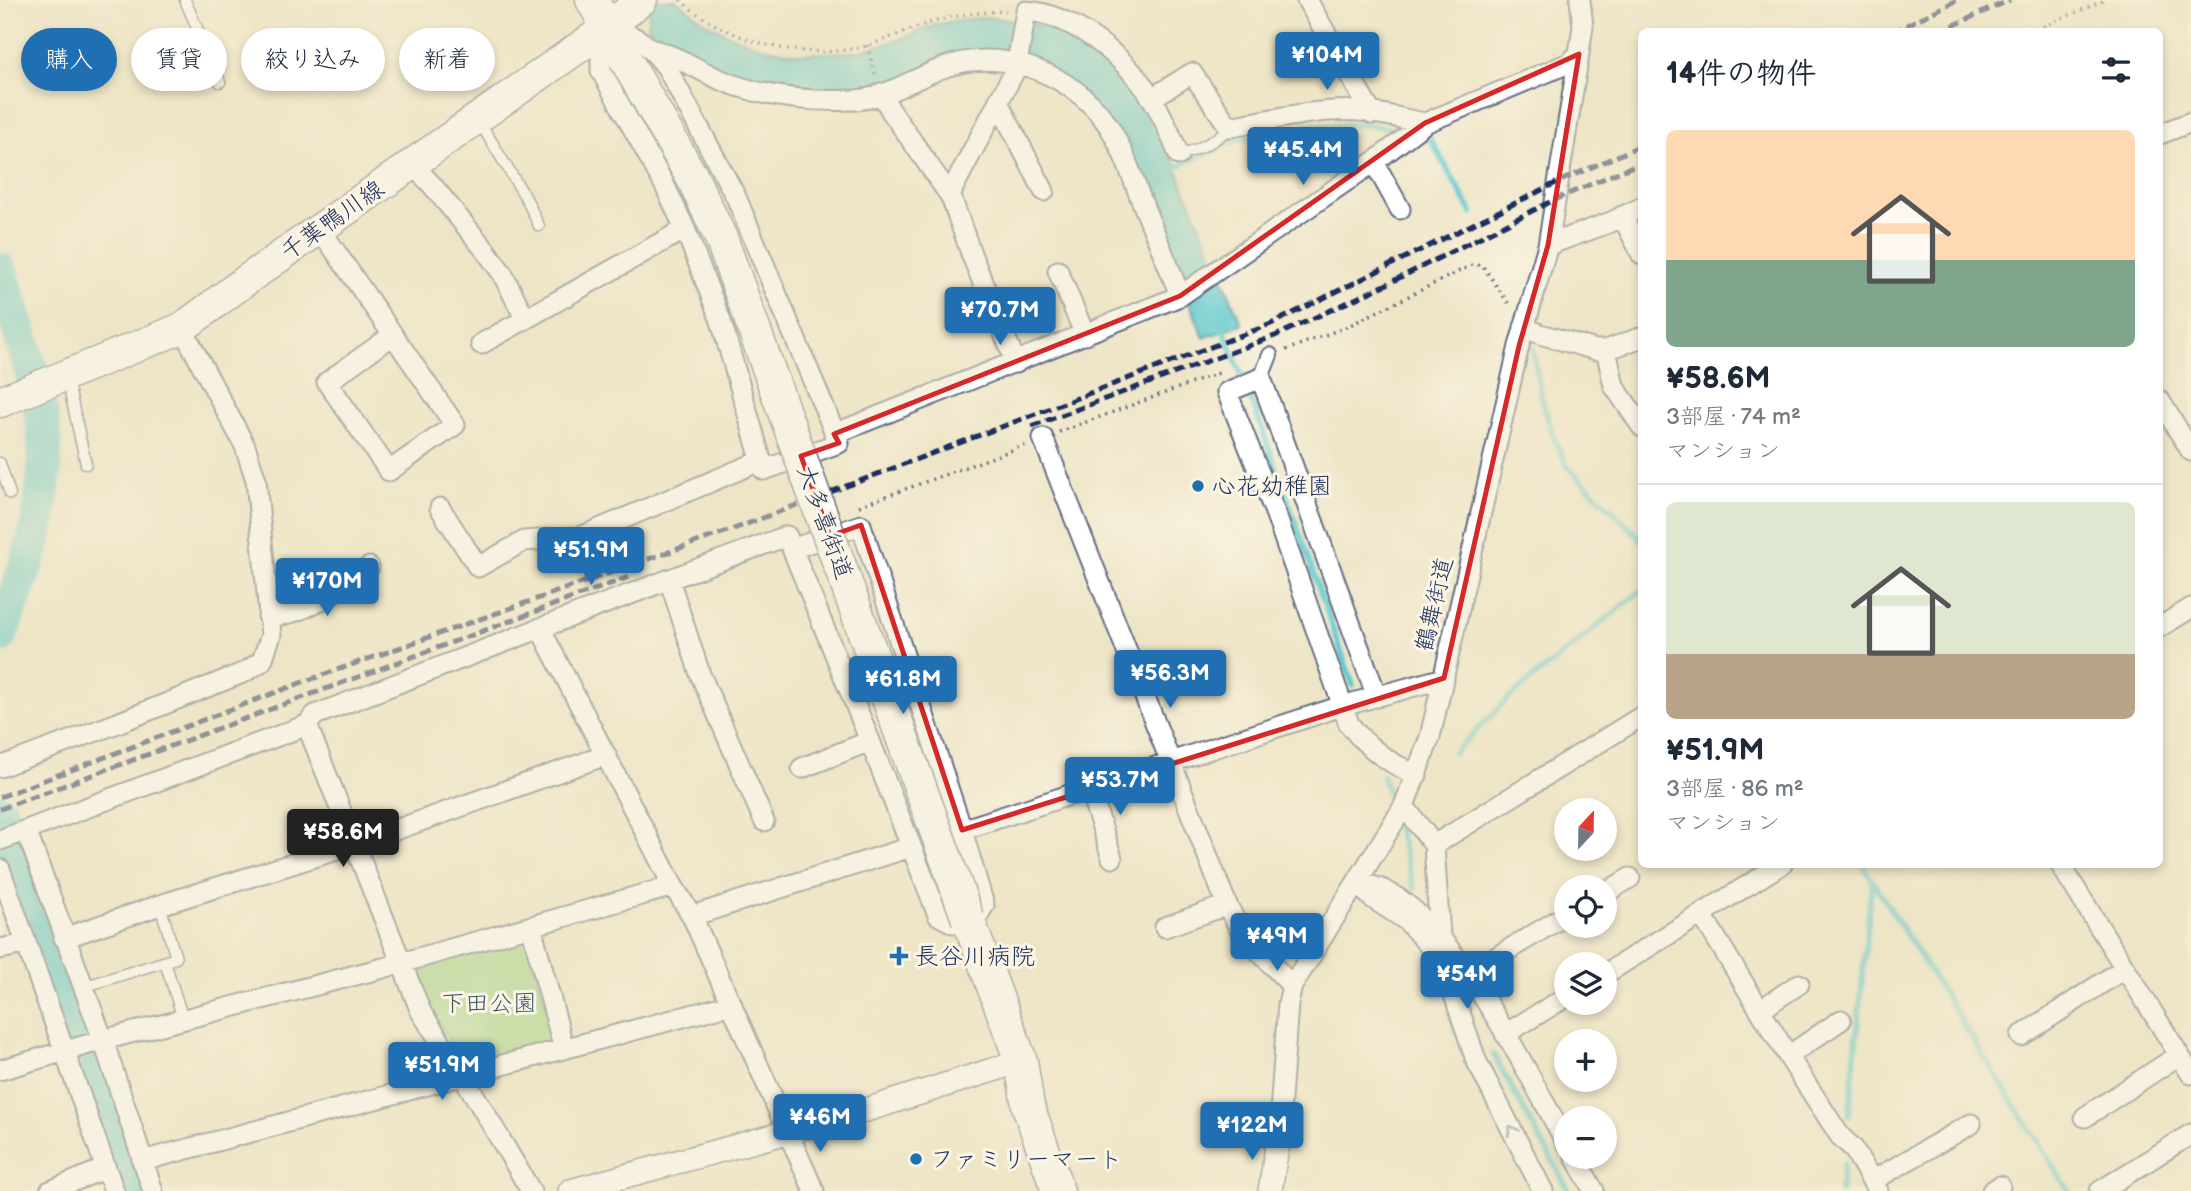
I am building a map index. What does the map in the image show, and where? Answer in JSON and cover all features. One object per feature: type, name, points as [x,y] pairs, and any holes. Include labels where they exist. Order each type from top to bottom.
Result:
[{"type":"highway","name":"大多喜街道","points":[[592,0],[608,27],[643,60],[721,238],[1021,1062],[1028,1105],[1058,1191]]},
{"type":"highway","name":"大多喜街道","points":[[1021,1062],[1046,1101],[1080,1191]]},
{"type":"main road","name":"千葉鴨川線","points":[[35,388],[182,328],[608,27],[642,0]]},
{"type":"street","points":[[1307,0],[1372,114]]},
{"type":"street","name":"鶴舞街道","points":[[1270,1191],[1278,1140],[1288,1004],[1292,986],[1404,806],[1418,775],[1430,737],[1524,327],[1548,245],[1579,54],[1583,1]]},
{"type":"street","points":[[950,197],[1017,64],[1026,11],[1049,8],[1104,47],[1130,70],[1152,98],[1179,155]]},
{"type":"street","points":[[608,27],[601,47],[601,71],[664,184],[685,229],[721,321],[764,470],[839,443],[736,197],[667,68],[643,60]]},
{"type":"street","points":[[834,434],[1182,295],[1374,162],[1425,122],[1569,63],[1579,54]]},
{"type":"street","points":[[643,60],[673,55],[723,81],[764,93],[855,100],[873,98],[958,63],[987,60],[1017,64],[1053,76],[1091,105],[1108,125],[1121,149],[1182,295]]},
{"type":"street","points":[[1152,98],[1192,73],[1230,127],[1289,116],[1361,111],[1425,122]]},
{"type":"street","points":[[881,93],[950,197],[1016,363]]},
{"type":"street","points":[[998,102],[1044,191]]},
{"type":"street","points":[[2163,133],[2191,122]]},
{"type":"street","points":[[1374,162],[1400,209]]},
{"type":"street","points":[[412,164],[486,251],[502,273],[525,318]]},
{"type":"street","points":[[1548,245],[1638,209]]},
{"type":"street","points":[[1622,216],[1638,247]]},
{"type":"street","points":[[320,229],[455,425],[389,471],[327,382],[393,335]]},
{"type":"street","points":[[481,344],[685,229]]},
{"type":"street","points":[[1058,271],[1085,335]]},
{"type":"street","points":[[1524,327],[1582,347],[1606,350],[1638,338]]},
{"type":"street","points":[[0,767],[245,672],[262,660],[271,635],[256,480],[245,446],[182,328]]},
{"type":"street","points":[[1606,350],[1614,386],[1638,421]]},
{"type":"street","points":[[1270,355],[1261,378],[1377,697]]},
{"type":"street","points":[[1261,378],[1227,392],[1276,515],[1349,724],[1359,738],[1396,766],[1418,775]]},
{"type":"street","points":[[2163,406],[2191,451]]},
{"type":"street","points":[[1043,438],[1227,905],[1242,933],[1292,986]]},
{"type":"street","points":[[440,508],[478,567],[524,541],[580,537],[760,461]]},
{"type":"street","points":[[1276,515],[1307,503]]},
{"type":"street","points":[[0,840],[307,724],[315,715],[540,628],[787,536],[792,549],[870,741],[938,915],[953,923],[979,914],[984,905],[962,830],[861,525],[792,549]]},
{"type":"street","points":[[268,617],[283,617],[339,589],[369,567]]},
{"type":"street","points":[[669,579],[700,674],[764,821]]},
{"type":"street","points":[[2163,625],[2191,608]]},
{"type":"street","points":[[540,628],[673,886],[692,916],[814,1191]]},
{"type":"street","points":[[962,830],[1342,706],[1444,678]]},
{"type":"street","points":[[1434,845],[1638,718]]},
{"type":"street","points":[[307,724],[421,1012],[463,1076],[531,1191]]},
{"type":"street","points":[[802,768],[870,741]]},
{"type":"street","points":[[64,938],[356,844],[606,755]]},
{"type":"street","points":[[1089,788],[1112,858]]},
{"type":"street","points":[[1404,806],[1434,845],[1440,936]]},
{"type":"street","points":[[26,830],[103,1040],[153,1191]]},
{"type":"street","points":[[692,916],[911,847]]},
{"type":"street","points":[[1617,967],[1776,868]]},
{"type":"street","points":[[2062,868],[2191,1074]]},
{"type":"street","points":[[0,869],[114,1191]]},
{"type":"street","points":[[1617,886],[1630,878]]},
{"type":"street","points":[[1357,883],[1380,888],[1402,901],[1440,936],[1468,974],[1554,1121]]},
{"type":"street","points":[[1357,883],[1372,898],[1407,921],[1437,954],[1447,974],[1476,1060],[1543,1191]]},
{"type":"street","points":[[0,1070],[673,886]]},
{"type":"street","points":[[1165,928],[1227,905]]},
{"type":"street","points":[[1702,915],[1788,1056],[1840,1136],[1853,1148],[1875,1186],[1971,1124]]},
{"type":"street","points":[[1468,974],[1554,922]]},
{"type":"street","points":[[531,926],[564,1049]]},
{"type":"street","points":[[0,949],[25,944]]},
{"type":"street","points":[[2021,1036],[2125,968]]},
{"type":"street","points":[[1760,1010],[1799,984]]},
{"type":"street","points":[[142,1161],[732,1004]]},
{"type":"street","points":[[1505,1034],[1554,1004]]},
{"type":"street","points":[[1788,1056],[1841,1020]]},
{"type":"street","points":[[2085,1116],[2179,1055]]},
{"type":"street","points":[[570,1191],[790,1132],[1021,1062]]},
{"type":"street","points":[[2100,1191],[2191,1134]]},
{"type":"street","points":[[50,1191],[106,1168]]},
{"type":"street","points":[[1582,1169],[1594,1191]]},
{"type":"lane","points":[[185,0],[197,28]]},
{"type":"lane","points":[[478,119],[527,200],[539,226]]},
{"type":"lane","points":[[1179,155],[1192,151],[1230,127]]},
{"type":"lane","points":[[35,388],[86,464]]},
{"type":"lane","points":[[0,463],[10,494]]},
{"type":"lane","points":[[83,987],[176,958],[160,905]]},
{"type":"lane","points":[[165,962],[183,1019]]},
{"type":"path","points":[[680,0],[696,13],[731,33],[771,46],[829,50],[867,46],[948,18],[988,12],[1026,11]]},
{"type":"path","points":[[2039,28],[2105,0]]},
{"type":"path","points":[[867,46],[881,93]]},
{"type":"path","points":[[1270,355],[1346,327],[1472,265],[1482,265],[1524,327]]},
{"type":"path","points":[[861,525],[855,508],[1205,379]]},
{"type":"highlighted area","points":[[1579,54],[1548,245],[1519,346],[1444,678],[962,830],[861,525],[830,536],[801,456],[839,443],[834,434],[1180,296],[1425,123]]},
{"type":"green space","name":"下田公園","points":[[528,938],[556,1042],[474,1064],[462,1060],[430,1010],[417,976],[422,964]]},
{"type":"water","points":[[641,0],[676,0],[705,22],[729,35],[761,47],[800,54],[857,52],[935,25],[986,17],[1029,22],[1070,36],[1112,64],[1136,89],[1160,128],[1242,324],[1204,338],[1124,143],[1026,60],[853,91],[817,93],[752,85],[672,48],[648,27],[649,11]]},
{"type":"waterway","points":[[1169,170],[1236,140],[1309,126],[1362,124],[1405,131]]},
{"type":"waterway","points":[[1416,135],[1431,140],[1472,213]]},
{"type":"waterway","points":[[0,270],[34,381],[44,431],[45,457],[35,535],[0,636]]},
{"type":"waterway","points":[[1222,325],[1259,420],[1353,685]]},
{"type":"waterway","points":[[1532,347],[1543,404],[1567,466],[1638,536]]},
{"type":"waterway","points":[[1454,753],[1510,697],[1638,593]]},
{"type":"waterway","points":[[1383,776],[1393,812]]},
{"type":"waterway","points":[[0,811],[136,1191]]},
{"type":"waterway","points":[[1397,826],[1414,888]]},
{"type":"waterway","points":[[1849,1116],[1872,880],[1864,868]]},
{"type":"waterway","points":[[1872,880],[2069,1191]]},
{"type":"waterway","points":[[1493,1054],[1569,1191]]},
{"type":"waterway","points":[[1840,1191],[1844,1164]]},
{"type":"railway","points":[[1901,28],[1957,0]]},
{"type":"railway","points":[[1948,28],[2010,0]]},
{"type":"railway","points":[[0,797],[303,682],[739,527],[1271,324],[1558,182],[1638,147]]},
{"type":"railway","points":[[1032,426],[1275,336],[1383,286],[1554,200],[1638,164]]},
{"type":"railway","points":[[0,809],[632,576]]},
{"type":"place","name":"心花幼稚園","points":[[1198,486]]},
{"type":"place","name":"長谷川病院","points":[[899,956]]},
{"type":"place","name":"ファミリーマート","points":[[916,1159]]}]
